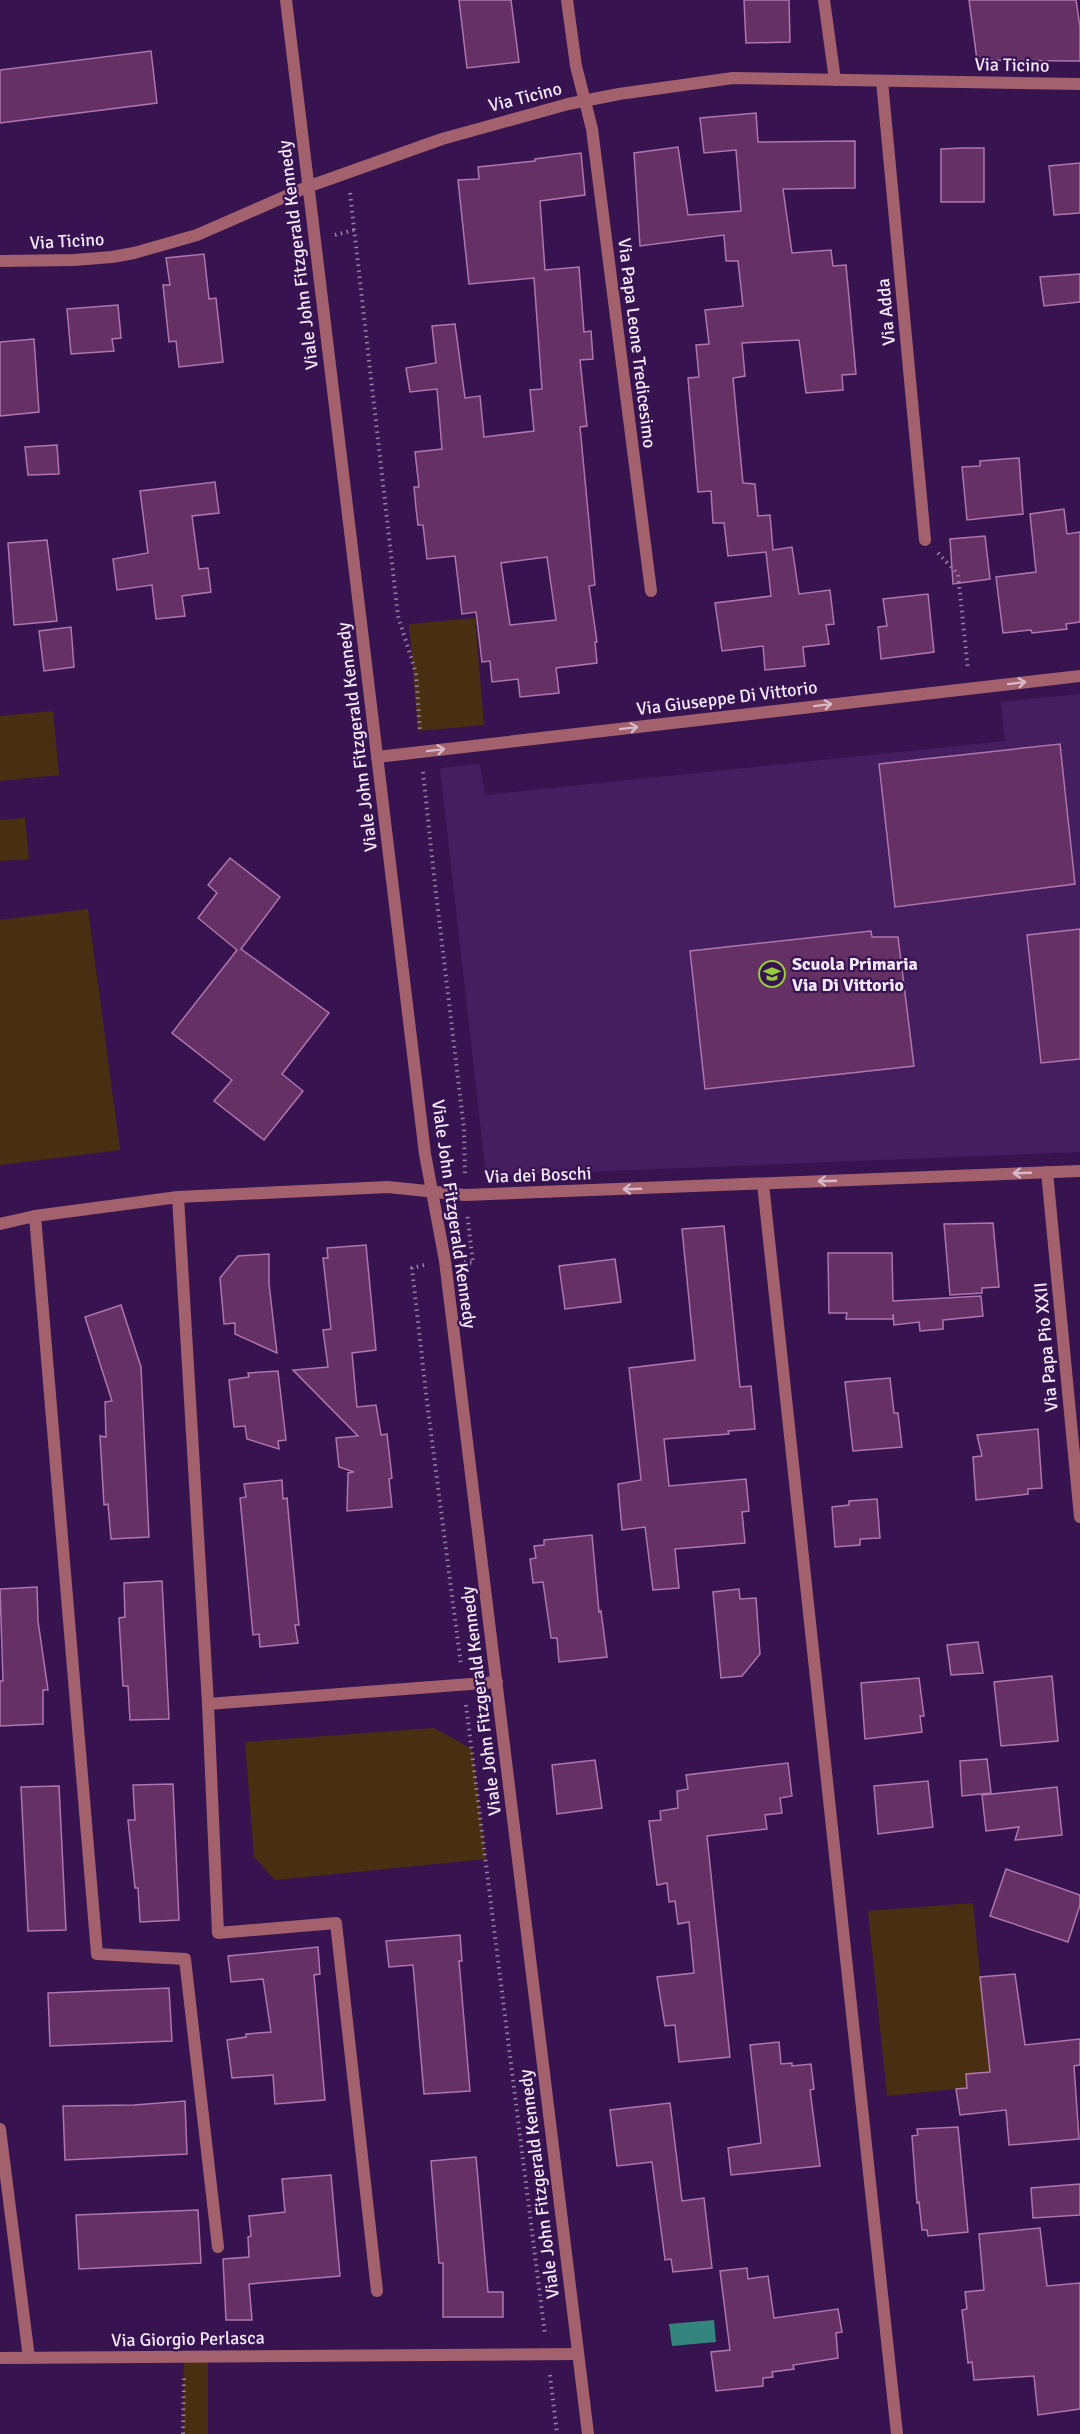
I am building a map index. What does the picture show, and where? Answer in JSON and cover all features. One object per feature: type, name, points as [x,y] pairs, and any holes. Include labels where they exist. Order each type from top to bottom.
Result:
[{"type":"street","name":"Viale John Fitzgerald Kennedy","points":[[286,0],[425,1154],[445,1262],[588,2434]]},
{"type":"street","name":"Via Papa Leone Tredicesimo","points":[[567,0],[576,66],[592,129],[651,591]]},
{"type":"street","points":[[824,0],[835,80]]},
{"type":"street","name":"Via Ticino","points":[[0,261],[74,260],[134,253],[197,235],[361,166],[470,130],[585,101],[733,78],[1080,84]]},
{"type":"street","name":"Via Adda","points":[[882,81],[925,540]]},
{"type":"street","name":"Via Giuseppe Di Vittorio","points":[[378,757],[1080,676]]},
{"type":"street","name":"Via dei Boschi","points":[[0,1224],[34,1216],[178,1197],[388,1187],[465,1196],[1080,1171]]},
{"type":"street","name":"Via Papa Pio XXII","points":[[1047,1172],[1080,1517]]},
{"type":"street","points":[[763,1184],[897,2434]]},
{"type":"street","points":[[178,1197],[208,1704],[218,1933],[336,1923],[377,2291]]},
{"type":"street","points":[[34,1216],[97,1954],[186,1959],[219,2247]]},
{"type":"street","points":[[208,1704],[497,1682]]},
{"type":"street","points":[[0,2129],[29,2358]]},
{"type":"street","name":"Via Giorgio Perlasca","points":[[0,2358],[578,2354]]},
{"type":"path","points":[[925,540],[958,574],[970,688]]},
{"type":"path","points":[[183,2434],[184,2358]]},
{"type":"shaded area","points":[[475,618],[484,725],[418,731],[409,624]]},
{"type":"shaded area","name":"Scuola Primaria Via Di Vittorio","points":[[1080,694],[1080,1152],[486,1176],[440,768],[480,764],[485,795],[1005,741],[1001,702]]},
{"type":"shaded area","points":[[53,711],[59,775],[0,781],[0,716]]},
{"type":"shaded area","points":[[25,818],[29,859],[0,861],[0,820]]},
{"type":"shaded area","points":[[88,909],[120,1150],[0,1165],[0,920]]},
{"type":"shaded area","points":[[434,1728],[472,1749],[486,1859],[275,1880],[254,1857],[245,1742]]},
{"type":"shaded area","points":[[973,1903],[991,2085],[887,2096],[868,1911]]},
{"type":"shaded area","points":[[714,2320],[716,2342],[672,2346],[669,2324]]},
{"type":"shaded area","points":[[184,2358],[208,2358],[208,2434],[183,2434]]},
{"type":"building","points":[[459,0],[511,0],[519,62],[467,68]]},
{"type":"building","points":[[744,0],[789,0],[790,42],[746,43]]},
{"type":"building","points":[[969,0],[1076,0],[1080,27],[1080,61],[977,60]]},
{"type":"building","points":[[151,51],[157,103],[0,123],[0,70]]},
{"type":"building","points":[[756,113],[758,142],[855,141],[855,188],[783,189],[792,253],[831,250],[833,266],[846,265],[856,374],[842,375],[843,390],[806,393],[799,340],[742,343],[745,376],[733,378],[743,483],[755,484],[758,516],[770,515],[773,550],[792,547],[799,594],[830,590],[834,624],[826,625],[829,644],[803,647],[805,666],[765,670],[763,646],[722,651],[715,603],[771,596],[766,552],[728,556],[724,523],[713,523],[711,491],[698,492],[688,378],[699,377],[696,345],[709,344],[705,310],[743,306],[738,261],[726,261],[724,235],[640,246],[634,153],[678,147],[688,215],[741,211],[736,150],[704,153],[700,118]]},
{"type":"building","points":[[984,148],[984,202],[941,202],[941,149]]},
{"type":"building","points":[[581,153],[585,195],[540,201],[545,270],[579,267],[584,332],[591,331],[593,359],[580,360],[587,426],[580,427],[595,585],[589,586],[597,642],[595,642],[597,663],[556,668],[559,693],[520,697],[518,679],[492,682],[490,661],[482,662],[476,612],[462,614],[455,556],[427,559],[423,525],[418,525],[416,508],[414,487],[419,487],[415,452],[442,449],[437,389],[410,392],[406,368],[436,363],[432,326],[455,324],[465,398],[480,396],[484,437],[534,431],[530,390],[542,389],[534,278],[469,284],[458,180],[479,179],[478,167],[535,161],[535,159]],"holes":[[[547,557],[556,620],[510,625],[501,563]]]},
{"type":"building","points":[[1080,163],[1080,213],[1054,215],[1049,166]]},
{"type":"building","points":[[204,254],[209,299],[216,298],[223,362],[179,367],[176,341],[169,342],[163,285],[170,285],[166,258]]},
{"type":"building","points":[[1080,274],[1080,302],[1044,306],[1040,277]]},
{"type":"building","points":[[118,305],[121,338],[112,339],[114,351],[71,354],[67,309]]},
{"type":"building","points":[[34,339],[39,412],[0,416],[0,342]]},
{"type":"building","points":[[57,445],[59,474],[28,475],[25,447]]},
{"type":"building","points":[[1019,458],[1023,514],[967,520],[962,467],[980,466],[980,461]]},
{"type":"building","points":[[215,482],[219,513],[192,516],[199,569],[208,568],[211,592],[182,596],[185,616],[156,619],[152,585],[117,590],[113,559],[148,553],[140,491]]},
{"type":"building","points":[[1064,509],[1067,534],[1080,532],[1080,622],[1066,624],[1067,629],[1032,633],[1031,630],[1003,633],[996,577],[1036,572],[1030,514]]},
{"type":"building","points":[[985,536],[990,579],[953,584],[950,539]]},
{"type":"building","points":[[47,540],[57,621],[14,625],[8,543]]},
{"type":"building","points":[[928,594],[934,652],[881,659],[878,627],[887,626],[883,599]]},
{"type":"building","points":[[71,627],[74,667],[44,671],[39,631]]},
{"type":"building","points":[[1060,744],[1075,884],[895,907],[879,764]]},
{"type":"building","points":[[230,858],[280,897],[241,949],[329,1013],[282,1074],[303,1091],[264,1140],[214,1101],[232,1080],[172,1033],[237,950],[198,918],[217,893],[208,885]]},
{"type":"building","points":[[1080,929],[1080,1059],[1041,1063],[1027,935]]},
{"type":"building","points":[[871,931],[872,937],[898,937],[914,1066],[705,1089],[690,951]]},
{"type":"building","points":[[993,1223],[999,1287],[982,1288],[982,1293],[950,1295],[944,1224]]},
{"type":"building","points":[[724,1226],[740,1387],[751,1386],[755,1429],[728,1431],[729,1434],[664,1439],[669,1486],[746,1479],[749,1511],[742,1512],[745,1543],[675,1549],[679,1588],[653,1590],[645,1527],[622,1530],[618,1484],[641,1480],[629,1368],[695,1360],[682,1229]]},
{"type":"building","points":[[366,1245],[376,1350],[352,1353],[357,1407],[376,1405],[381,1435],[387,1434],[392,1478],[389,1479],[392,1507],[347,1511],[348,1473],[354,1472],[339,1467],[336,1438],[358,1436],[293,1370],[328,1367],[323,1330],[331,1329],[323,1258],[328,1258],[327,1248]]},
{"type":"building","points":[[828,1253],[892,1253],[893,1301],[981,1296],[983,1316],[943,1320],[943,1329],[920,1331],[919,1322],[894,1325],[893,1314],[893,1319],[846,1319],[847,1313],[829,1313]]},
{"type":"building","points":[[269,1254],[269,1284],[277,1353],[235,1334],[235,1323],[224,1324],[220,1278],[238,1256]]},
{"type":"building","points":[[615,1259],[621,1302],[565,1309],[559,1266]]},
{"type":"building","points":[[121,1305],[141,1367],[149,1537],[111,1539],[108,1504],[104,1505],[100,1436],[106,1437],[105,1402],[112,1401],[85,1317]]},
{"type":"building","points":[[278,1371],[286,1440],[278,1441],[279,1449],[247,1439],[245,1426],[234,1427],[229,1380],[249,1377],[248,1373]]},
{"type":"building","points":[[890,1378],[894,1413],[898,1413],[902,1447],[853,1451],[845,1382]]},
{"type":"building","points":[[1038,1429],[1042,1488],[1028,1489],[1028,1494],[976,1500],[973,1457],[982,1456],[977,1435]]},
{"type":"building","points":[[282,1480],[283,1499],[287,1498],[299,1625],[295,1625],[298,1643],[260,1647],[259,1634],[253,1635],[240,1498],[246,1497],[244,1484]]},
{"type":"building","points":[[877,1499],[880,1538],[860,1539],[860,1545],[835,1547],[832,1507],[849,1505],[849,1501]]},
{"type":"building","points":[[592,1535],[599,1612],[601,1611],[607,1657],[559,1662],[557,1638],[551,1638],[543,1582],[533,1583],[530,1559],[536,1558],[534,1546],[544,1545],[544,1540]]},
{"type":"building","points":[[162,1581],[169,1719],[130,1720],[128,1686],[123,1686],[119,1618],[125,1617],[124,1583]]},
{"type":"building","points":[[37,1587],[38,1621],[48,1690],[43,1690],[43,1724],[0,1726],[0,1681],[3,1681],[0,1589]]},
{"type":"building","points":[[739,1589],[740,1599],[756,1598],[760,1654],[742,1676],[721,1678],[713,1592]]},
{"type":"building","points":[[978,1642],[983,1673],[951,1675],[947,1645]]},
{"type":"building","points":[[1052,1676],[1058,1741],[1001,1746],[994,1682]]},
{"type":"building","points":[[919,1678],[924,1716],[920,1716],[922,1732],[865,1739],[861,1683]]},
{"type":"building","points":[[987,1759],[991,1793],[962,1796],[960,1761]]},
{"type":"building","points":[[595,1760],[602,1808],[557,1814],[552,1765]]},
{"type":"building","points":[[788,1763],[792,1796],[780,1798],[782,1813],[765,1815],[767,1829],[707,1836],[730,2057],[679,2062],[675,2025],[665,2026],[657,1977],[694,1973],[689,1922],[678,1924],[675,1901],[669,1902],[667,1883],[657,1885],[649,1821],[661,1820],[660,1811],[678,1808],[677,1791],[688,1789],[686,1775]]},
{"type":"building","points":[[928,1781],[933,1827],[878,1834],[874,1786]]},
{"type":"building","points":[[173,1784],[179,1920],[140,1922],[138,1888],[135,1888],[128,1820],[135,1820],[133,1785]]},
{"type":"building","points":[[59,1786],[66,1930],[28,1931],[21,1787]]},
{"type":"building","points":[[1057,1787],[1062,1835],[1015,1840],[1019,1827],[986,1831],[982,1795]]},
{"type":"building","points":[[1006,1869],[1080,1895],[1080,1905],[1068,1942],[990,1916]]},
{"type":"building","points":[[460,1935],[462,1961],[459,1961],[470,2091],[424,2094],[413,1965],[389,1967],[386,1941]]},
{"type":"building","points":[[318,1947],[320,1974],[314,1975],[325,2100],[275,2104],[273,2075],[232,2078],[227,2040],[246,2037],[246,2034],[271,2032],[263,1979],[231,1982],[228,1956]]},
{"type":"building","points":[[1015,1974],[1025,2045],[1080,2039],[1080,2065],[1074,2066],[1079,2139],[1009,2145],[1006,2110],[960,2115],[956,2089],[967,2088],[966,2074],[990,2072],[980,1977]]},
{"type":"building","points":[[169,1988],[172,2041],[50,2046],[48,1993]]},
{"type":"building","points":[[779,2042],[781,2064],[792,2063],[792,2066],[811,2064],[814,2089],[810,2090],[820,2166],[731,2175],[728,2148],[761,2143],[750,2045]]},
{"type":"building","points":[[185,2101],[187,2154],[65,2160],[63,2106],[134,2105]]},
{"type":"building","points":[[670,2103],[682,2201],[704,2198],[712,2268],[673,2272],[671,2259],[665,2260],[652,2162],[617,2166],[610,2110]]},
{"type":"building","points":[[958,2127],[968,2232],[928,2236],[927,2230],[922,2230],[919,2202],[917,2203],[912,2136],[918,2135],[917,2129]]},
{"type":"building","points":[[476,2157],[488,2292],[503,2292],[503,2317],[443,2317],[443,2263],[439,2263],[431,2161]]},
{"type":"building","points":[[331,2175],[340,2276],[249,2284],[252,2320],[226,2320],[223,2259],[249,2257],[248,2237],[251,2236],[249,2216],[285,2212],[282,2179]]},
{"type":"building","points":[[1080,2184],[1080,2215],[1033,2218],[1031,2188]]},
{"type":"building","points":[[198,2210],[201,2263],[79,2269],[76,2215]]},
{"type":"building","points":[[1040,2228],[1047,2286],[1080,2283],[1080,2409],[1038,2415],[1034,2376],[974,2380],[972,2362],[968,2363],[962,2310],[967,2309],[965,2292],[984,2290],[979,2234]]},
{"type":"building","points":[[747,2268],[748,2279],[768,2276],[774,2318],[838,2309],[842,2332],[836,2333],[838,2358],[793,2365],[794,2369],[772,2372],[773,2377],[763,2378],[763,2386],[716,2391],[711,2352],[730,2350],[720,2271]]},
{"type":"place","name":"Scuola Primaria Via Di Vittorio","points":[[772,974]]}]
